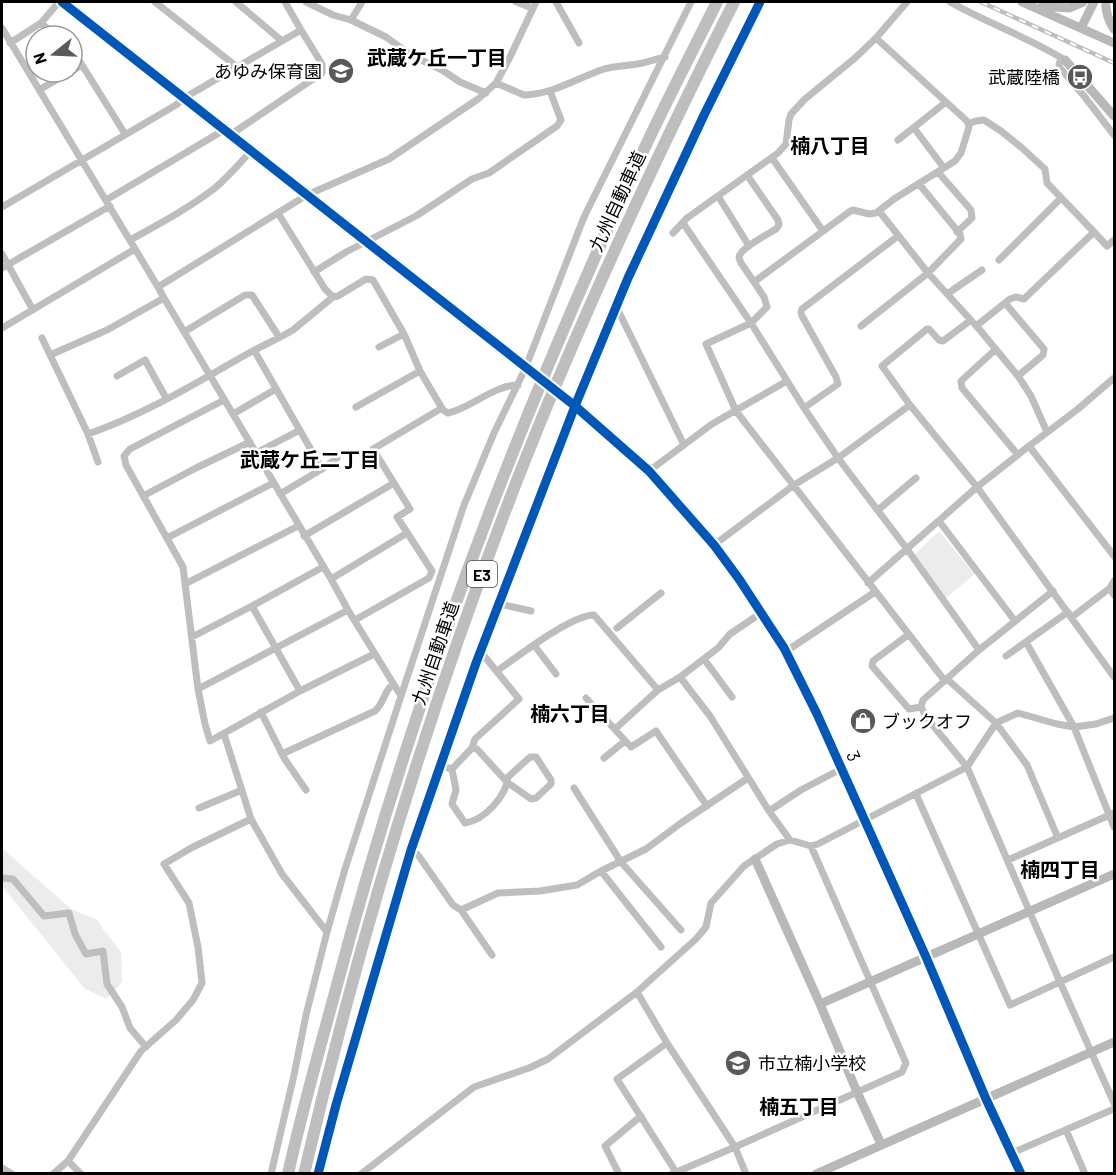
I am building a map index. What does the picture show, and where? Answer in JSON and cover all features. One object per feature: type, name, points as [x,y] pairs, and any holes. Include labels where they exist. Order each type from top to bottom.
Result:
[{"type":"highway","name":"九州自動車道","points":[[288,1173],[358,905],[406,748],[462,587],[530,411],[588,274],[634,170],[717,2]]},
{"type":"highway","name":"九州自動車道","points":[[304,1173],[370,916],[438,697],[489,555],[553,391],[600,284],[674,120],[734,2]]},
{"type":"street","points":[[10,43],[40,23],[61,2],[525,369]]},
{"type":"street","points":[[155,2],[237,67]]},
{"type":"street","points":[[236,2],[282,41]]},
{"type":"street","points":[[4,266],[227,133],[322,73],[322,64],[285,2]]},
{"type":"street","points":[[306,2],[386,37],[411,55],[442,70],[460,82],[486,93]]},
{"type":"street","points":[[351,20],[362,2]]},
{"type":"street","points":[[516,2],[532,8],[534,4]]},
{"type":"street","points":[[556,2],[579,43]]},
{"type":"street","points":[[271,1173],[306,1015],[345,869],[464,505],[494,433],[525,369],[584,217],[691,2]]},
{"type":"street","points":[[318,1173],[411,850],[481,652],[575,406],[628,278],[760,2]]},
{"type":"street","points":[[673,233],[687,218],[778,153],[786,144],[791,114],[805,99],[876,38],[907,2]]},
{"type":"street","points":[[950,2],[1038,44],[1063,59],[1114,116]]},
{"type":"street","points":[[1025,3],[1070,8],[1083,2]]},
{"type":"street","points":[[1081,28],[1094,2]]},
{"type":"street","points":[[1106,2],[1106,12],[1114,29]]},
{"type":"street","points":[[1025,3],[1114,43]]},
{"type":"street","points":[[158,287],[307,195],[389,159],[486,93],[496,83],[534,4]]},
{"type":"street","points":[[2,28],[400,696]]},
{"type":"street","points":[[2,207],[300,30]]},
{"type":"street","points":[[754,282],[849,212],[857,210],[869,214],[876,213],[955,161],[961,153],[968,131],[965,118],[876,38]]},
{"type":"street","points":[[496,83],[524,95],[550,91],[604,69],[640,64],[665,57]]},
{"type":"street","points":[[1063,59],[1059,64],[1060,68],[1114,135]]},
{"type":"street","points":[[84,67],[125,135]]},
{"type":"street","points":[[39,90],[49,84]]},
{"type":"street","points":[[314,272],[346,252],[416,216],[472,179],[489,172],[557,126],[561,120],[550,91]]},
{"type":"street","points":[[898,140],[946,102]]},
{"type":"street","points":[[968,124],[984,120],[1001,131],[1045,169],[1047,183],[1107,246],[1114,240]]},
{"type":"street","points":[[914,128],[973,214],[972,218],[957,232]]},
{"type":"street","points":[[130,240],[213,189],[251,151]]},
{"type":"street","points":[[772,158],[823,231]]},
{"type":"street","points":[[747,175],[778,220],[779,225],[749,246],[742,252],[739,259],[764,297],[766,307],[751,323],[706,344],[736,411],[908,635],[946,680],[996,723],[1027,765],[1058,838]]},
{"type":"street","points":[[861,326],[928,273],[960,240],[961,236],[919,184]]},
{"type":"street","points":[[718,196],[749,246]]},
{"type":"street","points":[[999,260],[1061,198]]},
{"type":"street","points":[[879,211],[928,273],[1018,376],[1031,396],[1047,432]]},
{"type":"street","points":[[278,213],[325,289],[333,297]]},
{"type":"street","points":[[683,223],[838,458],[979,650]]},
{"type":"street","points":[[1094,232],[1024,299],[1013,298],[943,341],[927,329],[882,366],[910,405],[977,488],[1114,676]]},
{"type":"street","points":[[804,408],[838,384],[802,316],[802,309],[898,236]]},
{"type":"street","points":[[2,328],[135,249]]},
{"type":"street","points":[[2,254],[4,266],[33,310]]},
{"type":"street","points":[[947,294],[982,270]]},
{"type":"street","points":[[88,434],[141,412],[293,330],[333,297],[366,279],[373,280],[404,334],[420,371],[442,408],[448,413],[457,411],[511,385],[518,385]]},
{"type":"street","points":[[184,332],[245,296],[252,295],[279,337]]},
{"type":"street","points":[[50,355],[107,330],[164,298]]},
{"type":"street","points":[[1005,303],[1044,349],[1043,355],[1018,376]]},
{"type":"street","points":[[616,306],[684,445]]},
{"type":"street","points":[[379,347],[404,334]]},
{"type":"street","points":[[42,338],[88,434],[98,462]]},
{"type":"street","points":[[254,350],[322,469]]},
{"type":"street","points":[[996,350],[960,384],[1018,454]]},
{"type":"street","points":[[117,376],[145,360],[166,398]]},
{"type":"street","points":[[356,407],[420,371]]},
{"type":"street","points":[[868,583],[977,488],[1114,378]]},
{"type":"street","points":[[649,471],[712,424],[787,381]]},
{"type":"street","points":[[232,414],[276,389]]},
{"type":"street","points":[[224,400],[127,451],[124,456],[126,465],[183,567],[198,689],[210,741],[300,691],[375,654]]},
{"type":"street","points":[[714,545],[794,485],[838,458],[910,405]]},
{"type":"street","name":"3","points":[[575,406],[649,471],[714,545],[739,579],[785,652],[817,714],[926,957],[986,1099],[1021,1173]]},
{"type":"street","points":[[355,620],[429,578],[432,571],[397,517],[410,509],[373,449],[442,408]]},
{"type":"street","points":[[256,453],[300,430]]},
{"type":"street","points":[[143,496],[249,442]]},
{"type":"street","points":[[1029,446],[1114,556]]},
{"type":"street","points":[[280,494],[337,458]]},
{"type":"street","points":[[878,510],[916,478]]},
{"type":"street","points":[[167,538],[273,483]]},
{"type":"street","points":[[304,536],[394,483]]},
{"type":"street","points":[[939,520],[1015,621]]},
{"type":"street","points":[[185,584],[298,526]]},
{"type":"street","points":[[331,579],[407,532]]},
{"type":"street","points":[[192,637],[323,567]]},
{"type":"street","points":[[1006,656],[1110,588],[1114,581]]},
{"type":"street","points":[[1110,588],[1114,595]]},
{"type":"street","points":[[1053,591],[979,650],[923,700],[921,707],[926,717],[967,767],[1114,1102]]},
{"type":"street","points":[[785,652],[875,592]]},
{"type":"street","points":[[617,628],[661,593]]},
{"type":"street","points":[[500,604],[531,611]]},
{"type":"street","points":[[252,606],[300,691]]},
{"type":"street","points":[[198,689],[348,610]]},
{"type":"street","points":[[615,729],[658,690],[680,677],[718,648],[730,634],[761,613]]},
{"type":"street","points":[[496,671],[567,623],[594,615],[658,690]]},
{"type":"street","points":[[908,635],[873,661],[872,666],[909,709],[921,707]]},
{"type":"street","points":[[1026,642],[1074,727],[1112,814],[1114,827]]},
{"type":"street","points":[[534,645],[556,674]]},
{"type":"street","points":[[452,769],[472,748],[475,739],[519,699],[481,652]]},
{"type":"street","points":[[704,659],[732,697]]},
{"type":"street","points":[[680,677],[710,716],[769,811],[790,840]]},
{"type":"street","points":[[282,754],[375,711],[387,689],[393,684]]},
{"type":"street","points":[[586,698],[631,747],[656,731],[706,806]]},
{"type":"street","points":[[261,712],[282,754],[306,790]]},
{"type":"street","points":[[366,1172],[474,1087],[548,1059],[637,992],[696,939],[706,927],[711,903],[744,866],[777,844],[790,840],[811,846],[967,767],[996,723],[1017,713],[1074,727],[1096,724],[1114,718]]},
{"type":"street","points":[[224,734],[251,819],[282,874],[327,932]]},
{"type":"street","points":[[604,758],[625,741]]},
{"type":"street","points":[[452,769],[456,790],[452,804],[465,823],[472,822],[494,807],[507,782],[508,777],[530,757],[537,757],[551,784],[536,798],[531,799],[507,782],[477,749],[472,748]]},
{"type":"street","points":[[441,766],[452,769]]},
{"type":"street","points":[[769,811],[801,790],[841,769]]},
{"type":"street","points":[[461,910],[498,893],[540,891],[577,885],[646,849],[748,778]]},
{"type":"street","points":[[574,788],[621,862],[681,930]]},
{"type":"street","points":[[199,808],[242,790]]},
{"type":"street","points":[[916,794],[1010,1005],[1114,957]]},
{"type":"street","points":[[1008,860],[1112,814]]},
{"type":"street","points":[[53,1173],[68,1161],[141,1051],[176,1020],[193,1000],[202,983],[198,947],[189,903],[164,864],[191,848],[251,819]]},
{"type":"street","points":[[667,1043],[617,1079],[674,1172],[735,1148],[902,1072],[906,1063],[811,846]]},
{"type":"street","points":[[411,850],[418,855],[453,905],[461,910],[492,955]]},
{"type":"street","points":[[755,859],[881,1144]]},
{"type":"street","points":[[601,871],[661,947]]},
{"type":"street","points":[[820,1004],[1114,874]]},
{"type":"street","points":[[2,878],[12,879],[44,916],[69,913],[75,934],[86,954],[103,951],[107,984],[122,1007],[130,1028],[146,1047]]},
{"type":"street","points":[[637,992],[735,1148],[746,1173]]},
{"type":"street","points":[[816,1173],[1114,1042]]},
{"type":"street","points":[[1012,1153],[1114,1108]]},
{"type":"street","points":[[619,1173],[605,1146],[641,1116]]},
{"type":"street","points":[[1066,1130],[1085,1173]]},
{"type":"street","points":[[68,1161],[81,1173]]},
{"type":"street","points":[[2,1168],[12,1173]]},
{"type":"shaded area","points":[[939,531],[975,574],[946,598],[915,554]]},
{"type":"shaded area","points":[[2,848],[71,909],[98,920],[121,952],[122,982],[107,999],[85,989],[2,886]]},
{"type":"tunnel","points":[[525,369],[575,406]]},
{"type":"railway","points":[[981,2],[1114,63]]},
{"type":"cycle path","points":[[62,2],[575,406],[649,471],[714,545],[784,648],[817,714],[1021,1174]]},
{"type":"cycle path","points":[[318,1174],[411,850],[476,663],[575,406],[628,278],[760,2]]},
{"type":"place","name":"あゆみ保育園","points":[[341,71]]},
{"type":"place","name":"武蔵陸橋","points":[[1080,77]]},
{"type":"place","name":"ブックオフ","points":[[863,721]]},
{"type":"place","name":"市立楠小学校","points":[[738,1063]]},
{"type":"district","name":"武蔵ケ丘一丁目","points":[[437,57]]},
{"type":"district","name":"楠八丁目","points":[[830,145]]},
{"type":"district","name":"武蔵ケ丘二丁目","points":[[310,459]]},
{"type":"district","name":"楠六丁目","points":[[570,713]]},
{"type":"district","name":"楠四丁目","points":[[1060,869]]},
{"type":"district","name":"楠五丁目","points":[[799,1106]]}]
